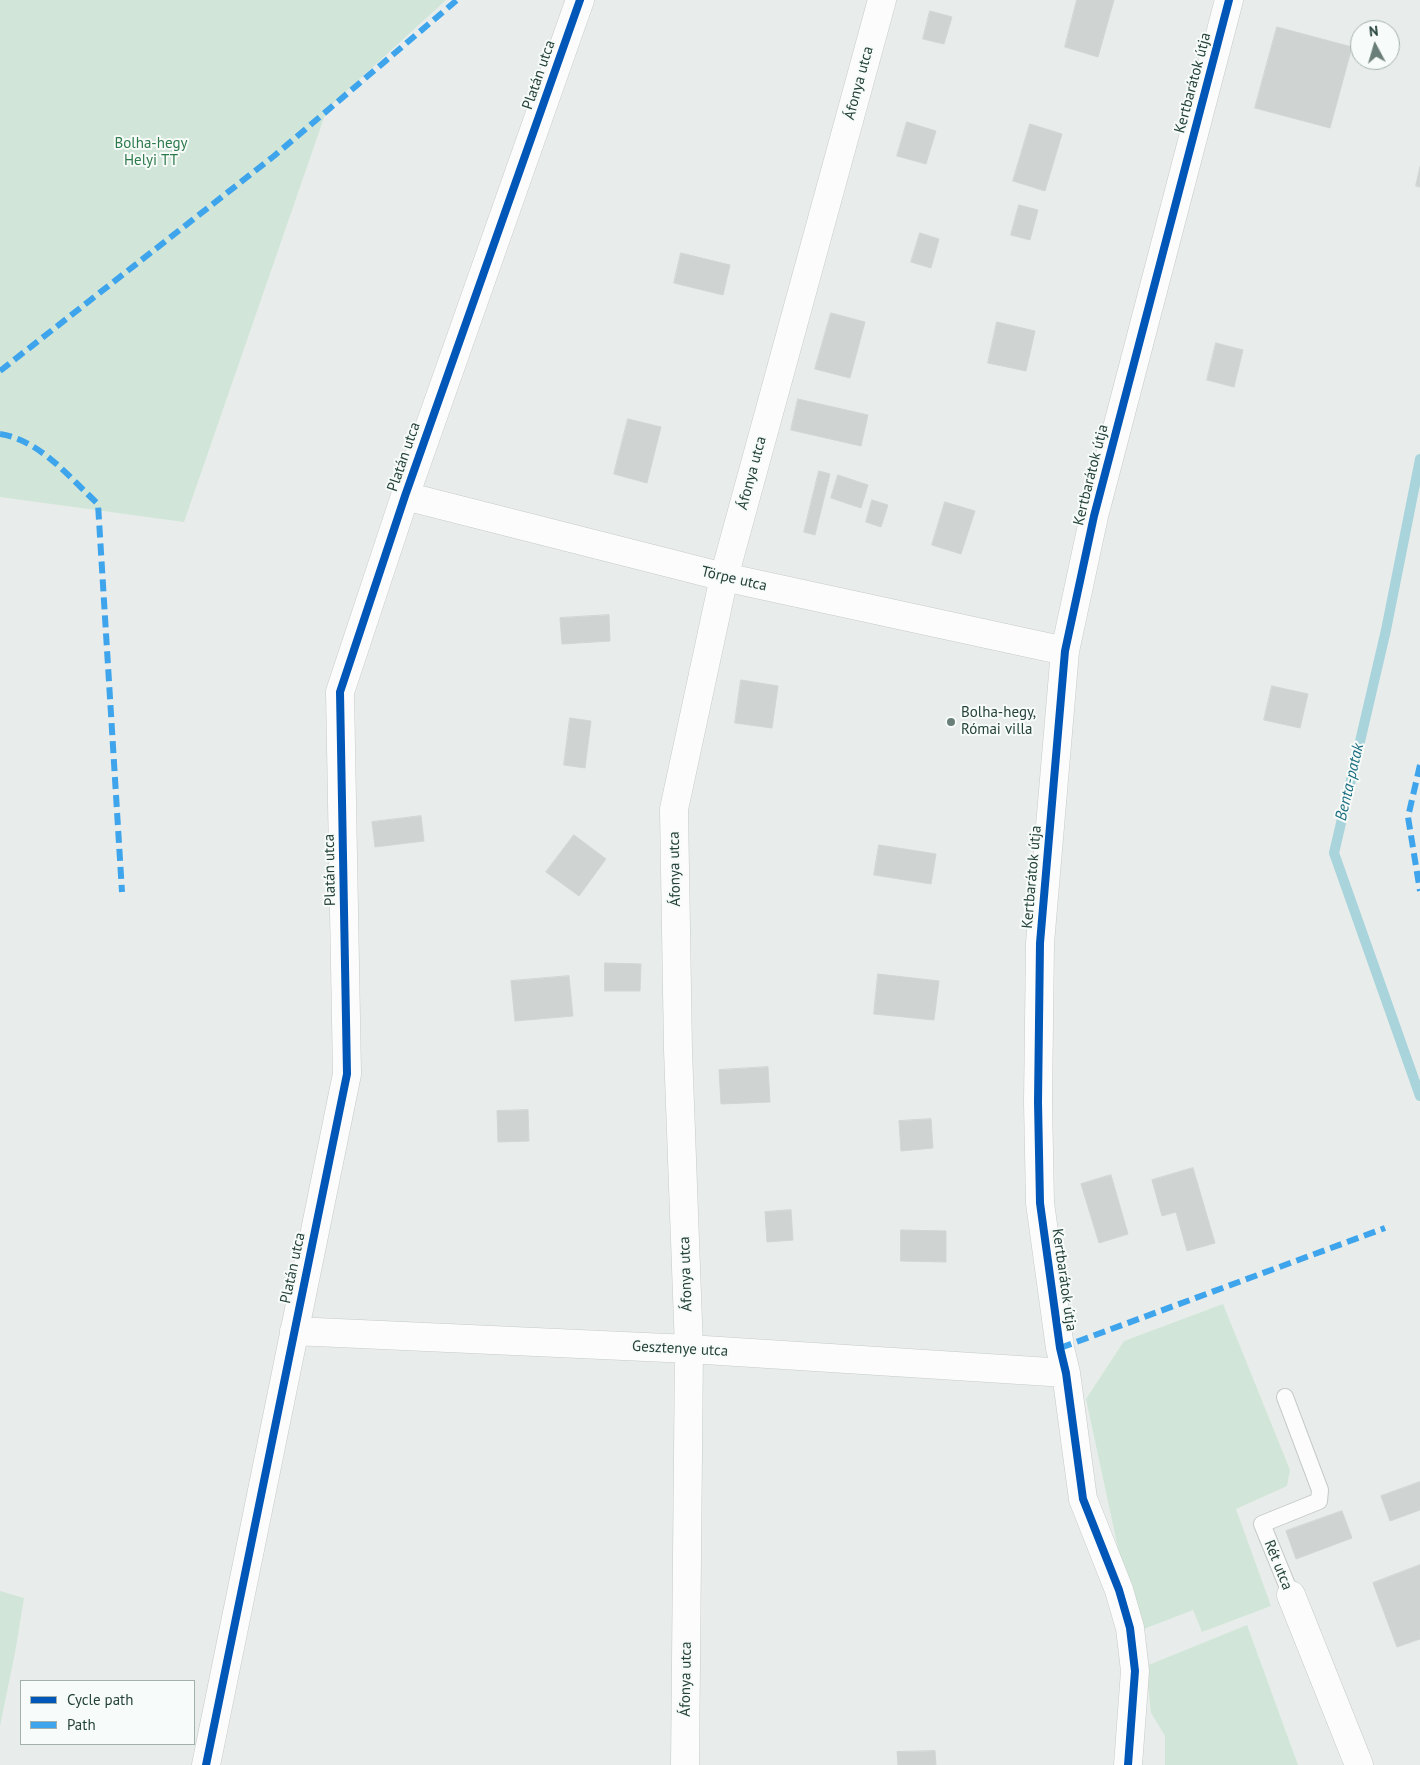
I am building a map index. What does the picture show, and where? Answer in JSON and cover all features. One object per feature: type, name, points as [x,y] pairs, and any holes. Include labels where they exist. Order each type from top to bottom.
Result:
[{"type":"street","name":"Platán utca","points":[[206,1765],[347,1074],[340,692],[405,496],[580,0]]},
{"type":"street","name":"Áfonya utca","points":[[685,1765],[689,1349],[678,1050],[674,809],[724,577],[882,0]]},
{"type":"street","name":"Kertbarátok útja","points":[[1128,1765],[1135,1671],[1130,1628],[1118,1590],[1083,1499],[1040,1203],[1038,1102],[1040,943],[1066,650],[1094,516],[1229,0]]},
{"type":"street","name":"Törpe utca","points":[[405,496],[724,577],[1066,650]]},
{"type":"street","name":"Gesztenye utca","points":[[294,1331],[689,1349],[1066,1373]]},
{"type":"street","name":"Rét utca","points":[[1291,1595],[1359,1765]]},
{"type":"lane","name":"Rét utca","points":[[1285,1397],[1320,1490],[1319,1501],[1262,1524],[1291,1595]]},
{"type":"green space","name":"Bolha-hegy Helyi TT","points":[[0,0],[446,0],[327,109],[184,522],[0,497]]},
{"type":"green space","points":[[1223,1304],[1290,1470],[1287,1486],[1236,1509],[1271,1606],[1202,1632],[1193,1610],[1136,1632],[1086,1399],[1124,1341]]},
{"type":"green space","points":[[0,1591],[24,1598],[0,1726]]},
{"type":"green space","points":[[1247,1625],[1298,1765],[1165,1765],[1165,1736],[1151,1713],[1146,1666]]},
{"type":"building","points":[[1077,0],[1114,0],[1098,57],[1065,47]]},
{"type":"building","points":[[930,11],[952,17],[944,44],[923,39]]},
{"type":"building","points":[[1277,27],[1350,46],[1350,54],[1330,128],[1255,108]]},
{"type":"building","points":[[907,122],[936,131],[926,164],[897,156]]},
{"type":"building","points":[[1030,124],[1062,134],[1045,191],[1013,181]]},
{"type":"building","points":[[1420,167],[1420,187],[1416,186]]},
{"type":"building","points":[[1019,205],[1038,210],[1030,240],[1011,235]]},
{"type":"building","points":[[920,233],[939,239],[931,268],[911,262]]},
{"type":"building","points":[[681,253],[730,265],[723,295],[674,283]]},
{"type":"building","points":[[831,313],[865,322],[850,378],[815,369]]},
{"type":"building","points":[[997,322],[1035,331],[1026,371],[988,363]]},
{"type":"building","points":[[1216,343],[1243,350],[1234,387],[1207,380]]},
{"type":"building","points":[[798,399],[868,415],[861,446],[791,430]]},
{"type":"building","points":[[628,419],[661,427],[647,483],[614,474]]},
{"type":"building","points":[[819,471],[830,474],[815,535],[804,532]]},
{"type":"building","points":[[838,475],[868,485],[861,508],[831,498]]},
{"type":"building","points":[[872,500],[888,505],[881,527],[866,522]]},
{"type":"building","points":[[945,502],[975,511],[961,554],[932,545]]},
{"type":"building","points":[[609,615],[610,641],[562,644],[560,618]]},
{"type":"building","points":[[741,680],[778,686],[772,728],[735,723]]},
{"type":"building","points":[[1272,686],[1308,694],[1300,728],[1264,720]]},
{"type":"building","points":[[570,718],[591,721],[585,768],[564,765]]},
{"type":"building","points":[[421,816],[424,841],[375,847],[372,822]]},
{"type":"building","points":[[574,835],[606,859],[579,896],[546,872]]},
{"type":"building","points":[[879,845],[936,854],[931,884],[874,875]]},
{"type":"building","points":[[605,963],[641,964],[640,991],[605,991]]},
{"type":"building","points":[[878,974],[939,981],[934,1020],[874,1014]]},
{"type":"building","points":[[569,976],[573,1016],[515,1021],[511,981]]},
{"type":"building","points":[[768,1067],[770,1102],[721,1104],[719,1070]]},
{"type":"building","points":[[528,1110],[529,1141],[498,1142],[497,1111]]},
{"type":"building","points":[[931,1119],[933,1148],[901,1151],[899,1121]]},
{"type":"building","points":[[1193,1168],[1215,1243],[1187,1251],[1176,1212],[1162,1216],[1152,1180]]},
{"type":"building","points":[[1111,1175],[1128,1234],[1099,1243],[1081,1184]]},
{"type":"building","points":[[791,1210],[793,1240],[767,1242],[765,1212]]},
{"type":"building","points":[[901,1230],[946,1231],[946,1262],[901,1261]]},
{"type":"building","points":[[1420,1482],[1420,1510],[1390,1521],[1381,1496]]},
{"type":"building","points":[[1342,1511],[1352,1538],[1296,1559],[1286,1531]]},
{"type":"building","points":[[1420,1565],[1420,1639],[1397,1647],[1373,1583]]},
{"type":"building","points":[[935,1751],[936,1765],[898,1765],[897,1752]]},
{"type":"waterway","name":"Benta-patak","points":[[1420,459],[1386,630],[1334,853],[1420,1096]]},
{"type":"marked path","points":[[0,371],[274,156],[457,0]]},
{"type":"marked path","points":[[0,434],[28,444],[54,461],[98,504],[122,892]]},
{"type":"marked path","points":[[1420,765],[1408,817],[1420,891]]},
{"type":"marked path","points":[[1060,1348],[1385,1228]]},
{"type":"cycle path","points":[[206,1765],[347,1074],[340,692],[405,496],[580,0]]},
{"type":"cycle path","points":[[1128,1765],[1135,1671],[1130,1628],[1119,1590],[1083,1499],[1040,1203],[1038,1102],[1040,943],[1065,651],[1094,516],[1229,0]]},
{"type":"place","name":"Bolha-hegy, Római villa","points":[[951,722]]}]
